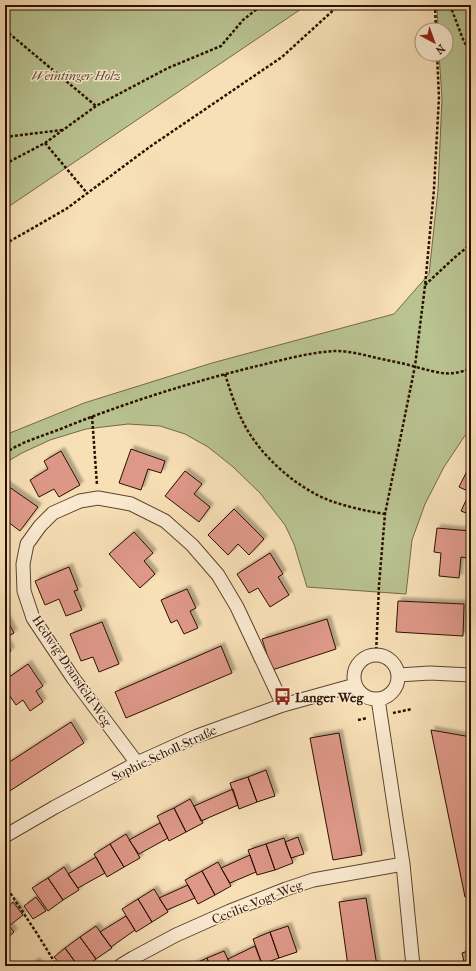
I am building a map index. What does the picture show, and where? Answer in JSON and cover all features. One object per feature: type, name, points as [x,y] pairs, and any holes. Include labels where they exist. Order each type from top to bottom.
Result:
[{"type":"street","name":"Hedwig-Dransfeld-Weg","points":[[137,763],[74,678],[33,618],[24,591],[23,564],[27,544],[40,526],[53,513],[80,501],[98,498],[131,504],[165,521],[192,545],[218,576],[237,608],[283,705]]},
{"type":"street","points":[[376,655],[388,659],[393,663],[398,675],[398,682],[395,688],[391,694],[385,698],[371,699],[364,696],[355,685],[355,671],[358,665],[369,656],[376,655]]},
{"type":"street","points":[[398,675],[430,673],[471,675]]},
{"type":"street","name":"Sophie-Scholl-Straße","points":[[5,836],[137,763],[197,736],[283,705],[355,685]]},
{"type":"street","points":[[378,699],[403,864],[413,966]]},
{"type":"street","name":"Cecilie-Vogt-Weg","points":[[120,966],[176,935],[230,911],[286,889],[313,880],[403,864]]},
{"type":"path","points":[[5,164],[45,143],[96,106],[168,68],[221,46],[242,20],[262,5]]},
{"type":"path","points":[[5,244],[66,209],[151,146],[282,57],[339,5]]},
{"type":"path","points":[[435,5],[436,22]]},
{"type":"path","points":[[450,5],[464,42],[471,52]]},
{"type":"path","points":[[5,30],[96,106]]},
{"type":"path","points":[[376,655],[379,585],[385,514],[415,366],[425,286],[434,188],[439,97],[437,62]]},
{"type":"path","points":[[5,137],[63,130]]},
{"type":"path","points":[[45,143],[87,193]]},
{"type":"path","points":[[425,286],[471,244]]},
{"type":"path","points":[[5,453],[34,438],[92,416],[225,374],[291,358],[336,351],[355,353],[415,366],[442,374],[461,373],[471,368]]},
{"type":"path","points":[[225,374],[242,421],[253,439],[284,473],[312,493],[331,501],[362,510],[385,514]]},
{"type":"path","points":[[92,416],[98,498]]},
{"type":"path","points":[[5,885],[57,966]]},
{"type":"green space","name":"Weintinger Holz","points":[[5,5],[307,5],[5,209]]},
{"type":"green space","points":[[437,5],[471,5],[471,429],[444,467],[425,504],[412,540],[406,594],[307,587],[294,544],[285,525],[260,493],[232,466],[208,447],[185,434],[160,426],[128,424],[86,429],[50,440],[5,463],[5,435],[84,403],[212,363],[394,314],[429,274],[438,190],[442,98],[440,62],[454,62],[454,22],[438,22]]},
{"type":"building","points":[[131,449],[165,461],[161,473],[148,469],[141,490],[119,483]]},
{"type":"building","points":[[61,451],[80,485],[59,497],[54,489],[39,497],[30,480],[48,469],[44,461]]},
{"type":"building","points":[[468,469],[471,470],[471,515],[461,511],[470,492],[459,487]]},
{"type":"building","points":[[185,471],[202,484],[194,494],[210,507],[199,522],[165,496]]},
{"type":"building","points":[[5,484],[38,507],[20,531],[8,522],[5,526]]},
{"type":"building","points":[[234,509],[264,539],[249,555],[238,544],[228,555],[208,535]]},
{"type":"building","points":[[437,528],[470,531],[467,558],[461,557],[459,578],[439,576],[441,553],[434,552]]},
{"type":"building","points":[[134,532],[153,553],[144,561],[155,574],[140,588],[109,554]]},
{"type":"building","points":[[270,553],[283,574],[278,577],[289,595],[270,607],[258,588],[249,593],[237,574]]},
{"type":"building","points":[[69,567],[78,590],[74,591],[82,610],[66,616],[59,599],[45,605],[35,581]]},
{"type":"building","points":[[187,589],[196,608],[190,611],[198,628],[184,634],[177,620],[171,623],[161,600]]},
{"type":"building","points":[[398,601],[464,604],[463,636],[396,632]]},
{"type":"building","points":[[5,616],[14,633],[5,638]]},
{"type":"building","points":[[327,619],[336,649],[272,670],[262,639]]},
{"type":"building","points":[[102,622],[119,664],[99,672],[93,657],[81,661],[70,634]]},
{"type":"building","points":[[5,639],[11,651],[5,654]]},
{"type":"building","points":[[221,646],[232,673],[126,718],[115,692]]},
{"type":"building","points":[[28,664],[43,686],[36,691],[43,702],[30,711],[23,700],[16,705],[5,689],[5,680]]},
{"type":"building","points":[[71,722],[84,743],[5,794],[5,765]]},
{"type":"building","points":[[431,730],[471,737],[471,896],[465,897]]},
{"type":"building","points":[[339,733],[362,855],[333,860],[310,738]]},
{"type":"building","points":[[266,770],[275,796],[257,802],[248,777]]},
{"type":"building","points":[[248,777],[257,802],[239,809],[230,783]]},
{"type":"building","points":[[233,789],[238,805],[201,821],[194,806]]},
{"type":"building","points":[[190,799],[203,823],[186,832],[174,808]]},
{"type":"building","points":[[174,808],[186,832],[169,841],[157,816]]},
{"type":"building","points":[[160,823],[168,838],[139,854],[129,840]]},
{"type":"building","points":[[126,834],[140,858],[124,867],[110,844]]},
{"type":"building","points":[[298,837],[304,854],[291,858],[285,842]]},
{"type":"building","points":[[284,838],[293,863],[275,870],[266,844]]},
{"type":"building","points":[[110,844],[124,867],[107,877],[94,854]]},
{"type":"building","points":[[266,844],[275,870],[257,875],[248,850]]},
{"type":"building","points":[[250,855],[256,872],[230,883],[221,868]]},
{"type":"building","points":[[96,857],[105,873],[78,888],[68,874]]},
{"type":"building","points":[[218,862],[231,886],[215,895],[202,871]]},
{"type":"building","points":[[64,867],[79,890],[63,900],[48,878]]},
{"type":"building","points":[[202,871],[215,895],[198,904],[185,880]]},
{"type":"building","points":[[48,878],[63,900],[48,911],[32,888]]},
{"type":"building","points":[[188,885],[195,898],[167,910],[159,898]]},
{"type":"building","points":[[154,889],[168,912],[152,922],[138,899]]},
{"type":"building","points":[[36,897],[46,911],[33,919],[24,906]]},
{"type":"building","points":[[366,898],[377,966],[348,966],[339,902]]},
{"type":"building","points":[[138,899],[152,922],[136,932],[122,909]]},
{"type":"building","points":[[13,902],[23,915],[9,926],[5,921],[5,909]]},
{"type":"building","points":[[126,916],[135,930],[111,947],[100,932]]},
{"type":"building","points":[[5,921],[14,932],[5,940]]},
{"type":"building","points":[[96,926],[112,948],[96,959],[80,937]]},
{"type":"building","points":[[288,926],[297,952],[279,958],[270,932]]},
{"type":"building","points":[[270,932],[279,958],[262,964],[253,939]]},
{"type":"building","points":[[80,937],[96,959],[87,966],[78,966],[65,948]]},
{"type":"building","points":[[255,946],[261,962],[251,966],[231,966],[228,959]]},
{"type":"building","points":[[65,948],[76,963],[72,966],[62,966],[54,957]]},
{"type":"building","points":[[471,950],[471,966],[465,966],[462,953]]},
{"type":"building","points":[[224,951],[231,966],[210,966],[207,958]]},
{"type":"building","points":[[207,958],[210,966],[190,966]]},
{"type":"building","points":[[36,961],[40,966],[30,966],[31,965]]},
{"type":"place","name":"Langer Weg","points":[[282,697]]}]
